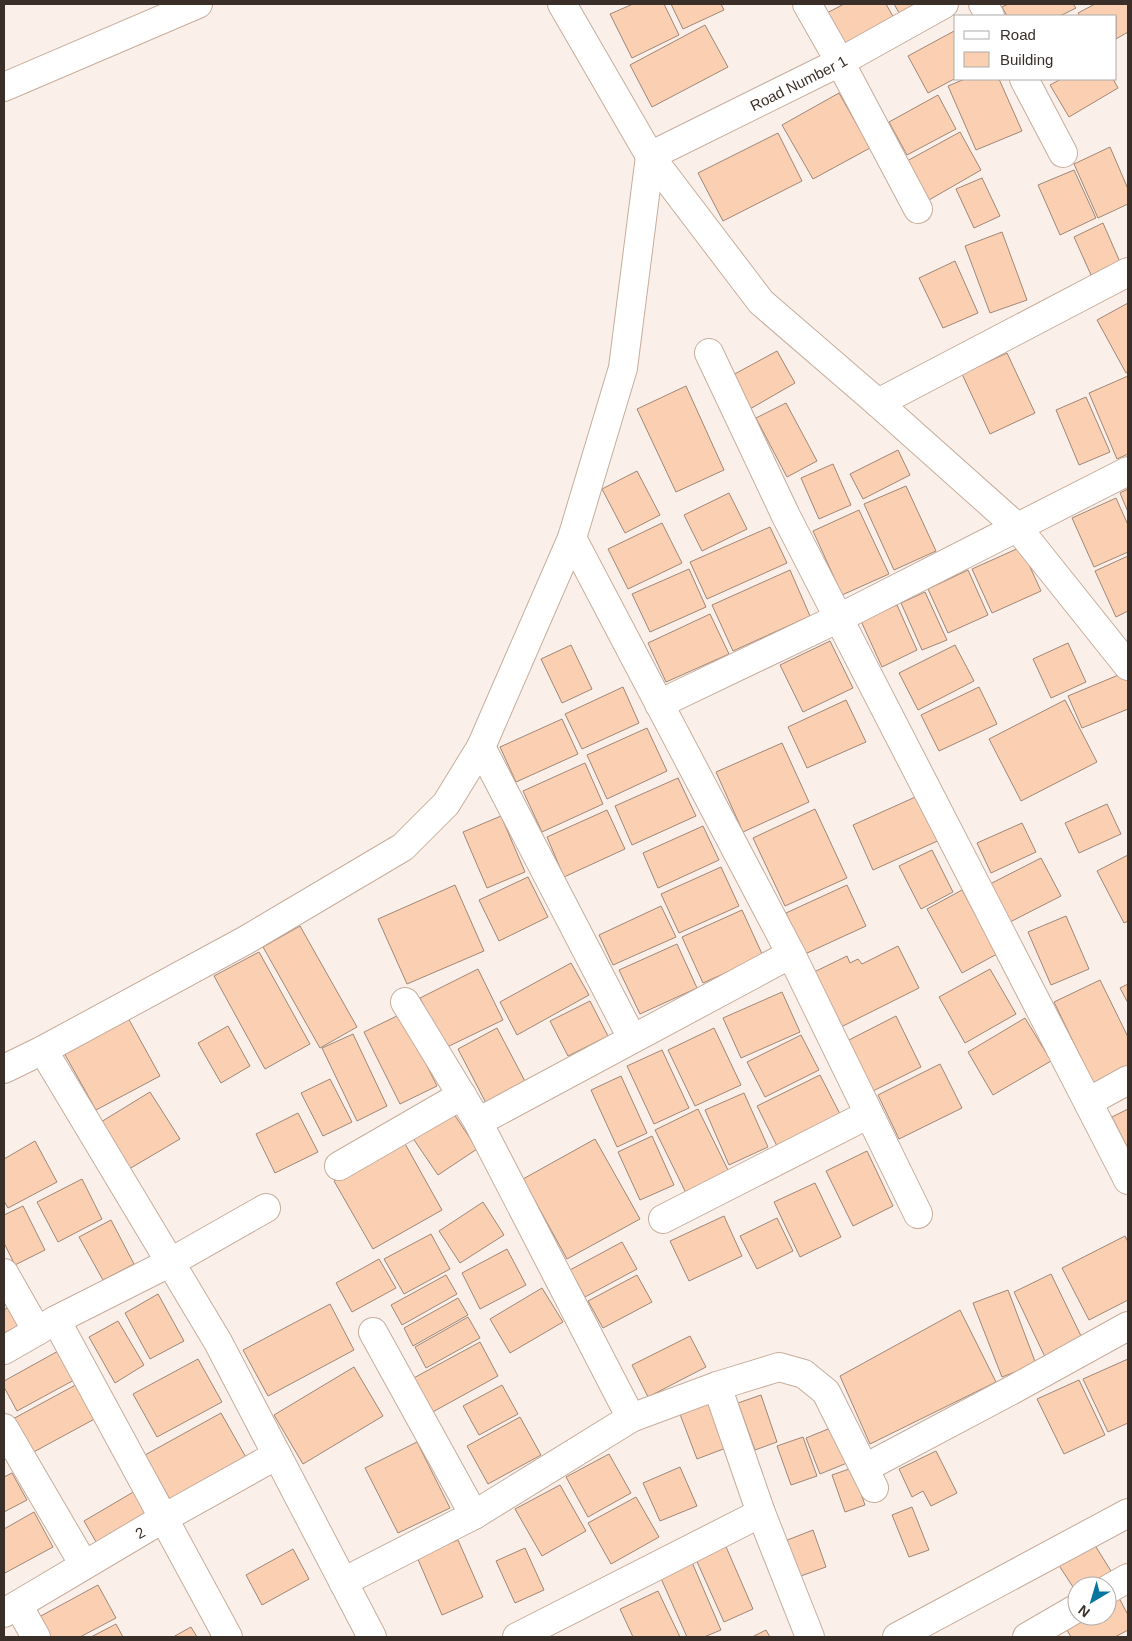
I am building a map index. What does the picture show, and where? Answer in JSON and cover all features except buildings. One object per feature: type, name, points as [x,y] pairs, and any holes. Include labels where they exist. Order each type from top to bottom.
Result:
[{"type":"street","points":[[4,87],[198,4]]},
{"type":"street","points":[[563,4],[650,156],[761,302],[1018,527],[1128,666]]},
{"type":"street","points":[[808,4],[918,209]]},
{"type":"street","name":"Road Number 1","points":[[650,156],[840,62],[944,4]]},
{"type":"street","points":[[983,4],[989,15]]},
{"type":"street","points":[[1025,80],[1063,153]]},
{"type":"street","points":[[4,1069],[43,1050],[246,940],[403,847],[446,804],[481,747],[572,538],[623,368],[650,156]]},
{"type":"street","points":[[878,403],[1128,272]]},
{"type":"street","points":[[709,353],[786,516],[1128,1180]]},
{"type":"street","points":[[659,704],[839,618],[1128,471]]},
{"type":"street","points":[[572,538],[791,954],[918,1214]]},
{"type":"street","points":[[481,747],[632,1038]]},
{"type":"street","points":[[478,1122],[791,954]]},
{"type":"street","points":[[405,1002],[478,1122],[631,1418]]},
{"type":"street","points":[[43,1050],[218,1342],[372,1637]]},
{"type":"street","points":[[1088,1102],[1128,1080]]},
{"type":"street","points":[[339,1166],[462,1095]]},
{"type":"street","points":[[663,1219],[869,1114]]},
{"type":"street","points":[[4,1350],[47,1325],[171,1262],[266,1208]]},
{"type":"street","points":[[4,1273],[47,1325],[164,1518],[228,1637]]},
{"type":"street","points":[[343,1582],[474,1514],[631,1418],[717,1386],[779,1367],[804,1374],[826,1392],[870,1478],[1014,1389],[1128,1326]]},
{"type":"street","points":[[373,1332],[474,1514]]},
{"type":"street","points":[[717,1386],[761,1513],[810,1637]]},
{"type":"street","points":[[4,1428],[84,1565]]},
{"type":"street","name":"2","points":[[11,1609],[164,1518],[277,1455]]},
{"type":"street","points":[[517,1637],[761,1513]]},
{"type":"street","points":[[897,1637],[1128,1513]]},
{"type":"street","points":[[11,1609],[36,1637]]},
{"type":"street","points":[[1028,1637],[1067,1614]]}]
